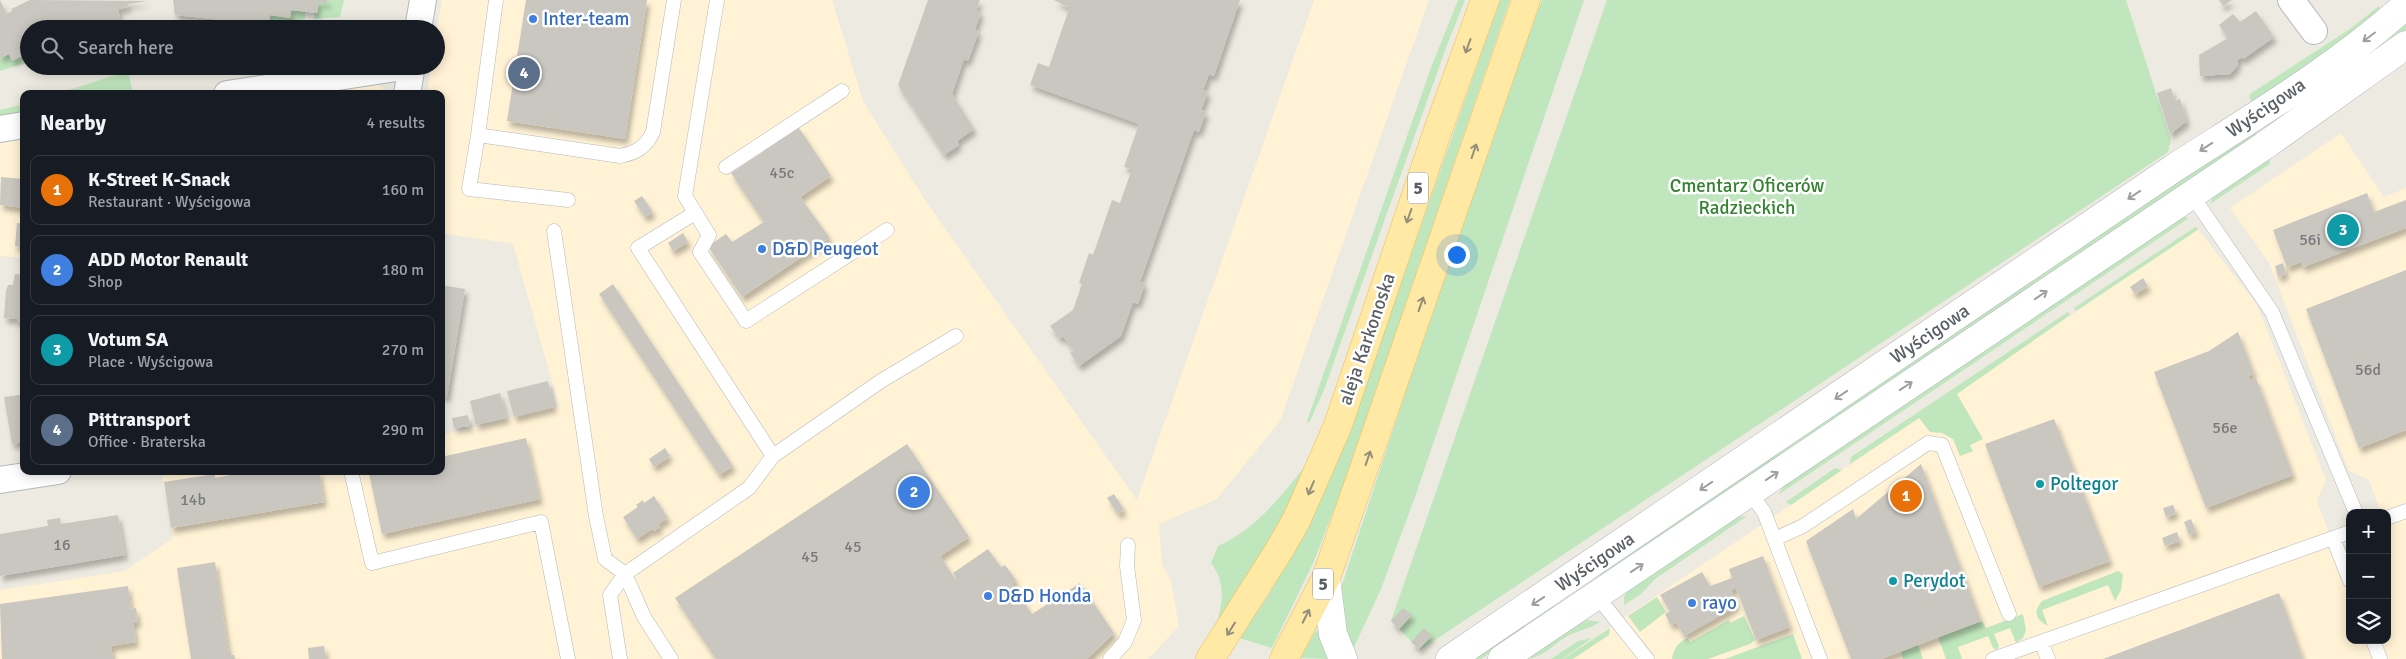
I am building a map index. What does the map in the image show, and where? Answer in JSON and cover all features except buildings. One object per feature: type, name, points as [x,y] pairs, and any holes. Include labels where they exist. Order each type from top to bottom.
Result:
[{"type":"main road","name":"aleja Karkonoska","points":[[1210,659],[1297,519],[1337,427],[1436,133],[1485,0]]},
{"type":"main road","name":"aleja Karkonoska","points":[[1284,659],[1326,578],[1526,0]]},
{"type":"main road","name":"Wyścigowa","points":[[1450,659],[2372,35],[2406,5]]},
{"type":"main road","name":"Wyścigowa","points":[[1502,659],[2264,146],[2406,45]]},
{"type":"main road","points":[[1326,578],[1333,634],[1344,659]]},
{"type":"street","points":[[420,20],[423,0]]},
{"type":"street","points":[[2291,0],[2314,32]]},
{"type":"street","points":[[253,90],[351,75]]},
{"type":"street","points":[[408,90],[411,75]]},
{"type":"street","points":[[0,129],[20,126]]},
{"type":"street","points":[[0,480],[32,475]]},
{"type":"lane","points":[[496,0],[469,190],[568,200]]},
{"type":"lane","points":[[478,134],[620,156],[639,150],[648,142],[653,132],[674,0]]},
{"type":"lane","points":[[717,0],[685,196],[709,235],[700,252],[746,321],[887,230]]},
{"type":"lane","points":[[726,167],[842,91]]},
{"type":"lane","points":[[2191,194],[2272,312],[2354,509]]},
{"type":"lane","points":[[695,213],[638,248],[773,456]]},
{"type":"lane","points":[[554,231],[587,458],[605,560],[624,574],[644,617],[671,659]]},
{"type":"lane","points":[[620,659],[610,595],[624,574],[749,488],[773,456],[881,381],[956,336]]},
{"type":"lane","points":[[1775,539],[1803,526],[1928,443],[1942,445],[2009,614]]},
{"type":"lane","points":[[352,475],[372,564],[541,522],[568,659]]},
{"type":"lane","points":[[1749,492],[1764,512],[1820,659]]},
{"type":"lane","points":[[2391,517],[2406,511]]},
{"type":"lane","points":[[1993,659],[2346,533]]},
{"type":"lane","points":[[2333,538],[2346,571]]},
{"type":"lane","points":[[1110,659],[1125,642],[1134,620],[1126,566],[1128,545]]},
{"type":"lane","points":[[1578,574],[1597,595],[1647,659]]},
{"type":"lane","points":[[2041,642],[2048,659]]},
{"type":"lane","points":[[2374,644],[2380,659]]},
{"type":"shaded area","points":[[442,0],[832,0],[863,101],[927,203],[1137,500],[1314,0],[1429,0],[1280,421],[1217,499],[1159,524],[1162,564],[1171,581],[1179,626],[1148,659],[0,659],[0,590],[125,571],[173,538],[162,476],[445,475],[445,434],[559,406],[513,244],[445,234],[445,90],[428,90],[430,75],[445,75],[445,20],[439,20]]},
{"type":"shaded area","points":[[376,83],[384,90],[327,90]]},
{"type":"shaded area","points":[[2341,133],[2384,197],[2406,188],[2406,659],[1563,659],[2198,229],[2257,305],[2326,480],[2317,501],[2337,554],[2346,551],[2346,644],[2391,644],[2391,509],[2380,509],[2369,480],[2349,471],[2269,263],[2230,208]]},
{"type":"shaded area","points":[[20,140],[20,258],[0,256],[0,143]]},
{"type":"green space","points":[[328,0],[344,0],[340,17],[315,19],[314,13],[317,13],[318,3],[327,3]]},
{"type":"green space","points":[[1458,0],[1465,0],[1447,45],[1324,390],[1309,423],[1307,421],[1432,65]]},
{"type":"green space","points":[[1500,0],[1510,0],[1343,487],[1314,561],[1272,648],[1239,638],[1268,596],[1295,550],[1353,420]]},
{"type":"green space","points":[[1542,0],[1584,0],[1416,494],[1381,589],[1350,656],[1339,596],[1342,585],[1489,139]]},
{"type":"green space","name":"Cmentarz Oficerów Radzieckich","points":[[1607,0],[2126,0],[2171,140],[2168,152],[1420,650],[1391,621]]},
{"type":"green space","points":[[2379,6],[2380,13],[2348,38],[2252,102],[2249,97],[2250,94],[2350,29]]},
{"type":"green space","points":[[291,10],[305,11],[305,19],[270,20],[270,15],[290,18]]},
{"type":"green space","points":[[2406,22],[2406,29],[2391,42],[2267,128],[2265,124]]},
{"type":"green space","points":[[9,54],[12,60],[20,57],[20,65],[0,71],[0,58]]},
{"type":"green space","points":[[115,75],[129,75],[132,90],[69,90]]},
{"type":"green space","points":[[20,105],[20,119],[0,122],[0,110]]},
{"type":"green space","points":[[2254,131],[2258,136],[1601,577],[1599,576],[1599,573]]},
{"type":"green space","points":[[2269,158],[2270,164],[2210,204],[2214,195]]},
{"type":"green space","points":[[2181,216],[2189,218],[1778,495],[1786,483]]},
{"type":"green space","points":[[2195,227],[2199,229],[2076,311],[2074,308]]},
{"type":"green space","points":[[2068,312],[2070,315],[1957,394],[1983,439],[1970,445],[1973,451],[1960,456],[1953,439],[1942,433],[1930,432],[1919,418],[1850,464],[1851,457]]},
{"type":"green space","points":[[1835,468],[1842,470],[1791,505],[1786,502]]},
{"type":"green space","points":[[1304,470],[1275,530],[1216,625],[1222,593],[1219,578],[1211,563],[1218,546],[1243,532],[1254,523]]},
{"type":"green space","points":[[1747,516],[1655,579],[1641,594],[1624,605],[1624,597],[1629,589],[1736,517]]},
{"type":"green space","points":[[2118,571],[2123,574],[2121,590],[2115,601],[2108,585],[2042,610],[2048,626],[2038,618],[2037,609],[2042,601]]},
{"type":"green space","points":[[1657,597],[1666,612],[1640,632],[1628,616]]},
{"type":"green space","points":[[1555,604],[1557,608],[1481,659],[1471,659]]},
{"type":"green space","points":[[2023,614],[2026,630],[2023,638],[2016,643],[2010,628],[1994,634],[1999,646],[1997,650],[1993,648],[1988,636],[1958,647],[1962,659],[1946,659],[1938,637],[1982,621],[1986,628]]},
{"type":"green space","points":[[1744,616],[1755,640],[1750,644],[1708,659],[1672,659],[1676,647],[1687,638],[1690,642],[1729,620],[1730,623]]},
{"type":"green space","points":[[1587,620],[1600,622],[1566,637],[1537,656],[1524,659],[1572,627]]},
{"type":"green space","points":[[1610,628],[1609,635],[1573,659],[1563,659]]},
{"type":"green space","points":[[1317,630],[1331,659],[1300,658],[1315,632]]},
{"type":"green space","points":[[1793,634],[1802,659],[1725,659]]},
{"type":"green space","points":[[1592,638],[1562,659],[1551,659],[1578,641]]},
{"type":"green space","points":[[1918,645],[1923,659],[1903,659],[1901,652]]},
{"type":"place","name":"Inter-team","points":[[533,19]]},
{"type":"place","name":"Pittransport","points":[[524,73]]},
{"type":"place","name":"Votum SA","points":[[2343,230]]},
{"type":"place","name":"D&D Peugeot","points":[[762,249]]},
{"type":"place","name":"Poltegor","points":[[2040,484]]},
{"type":"place","name":"ADD Motor Renault","points":[[914,492]]},
{"type":"place","name":"K-Street K-Snack","points":[[1906,496]]},
{"type":"place","name":"Perydot","points":[[1893,581]]},
{"type":"place","name":"D&D Honda","points":[[988,596]]},
{"type":"place","name":"rayo","points":[[1692,603]]}]
